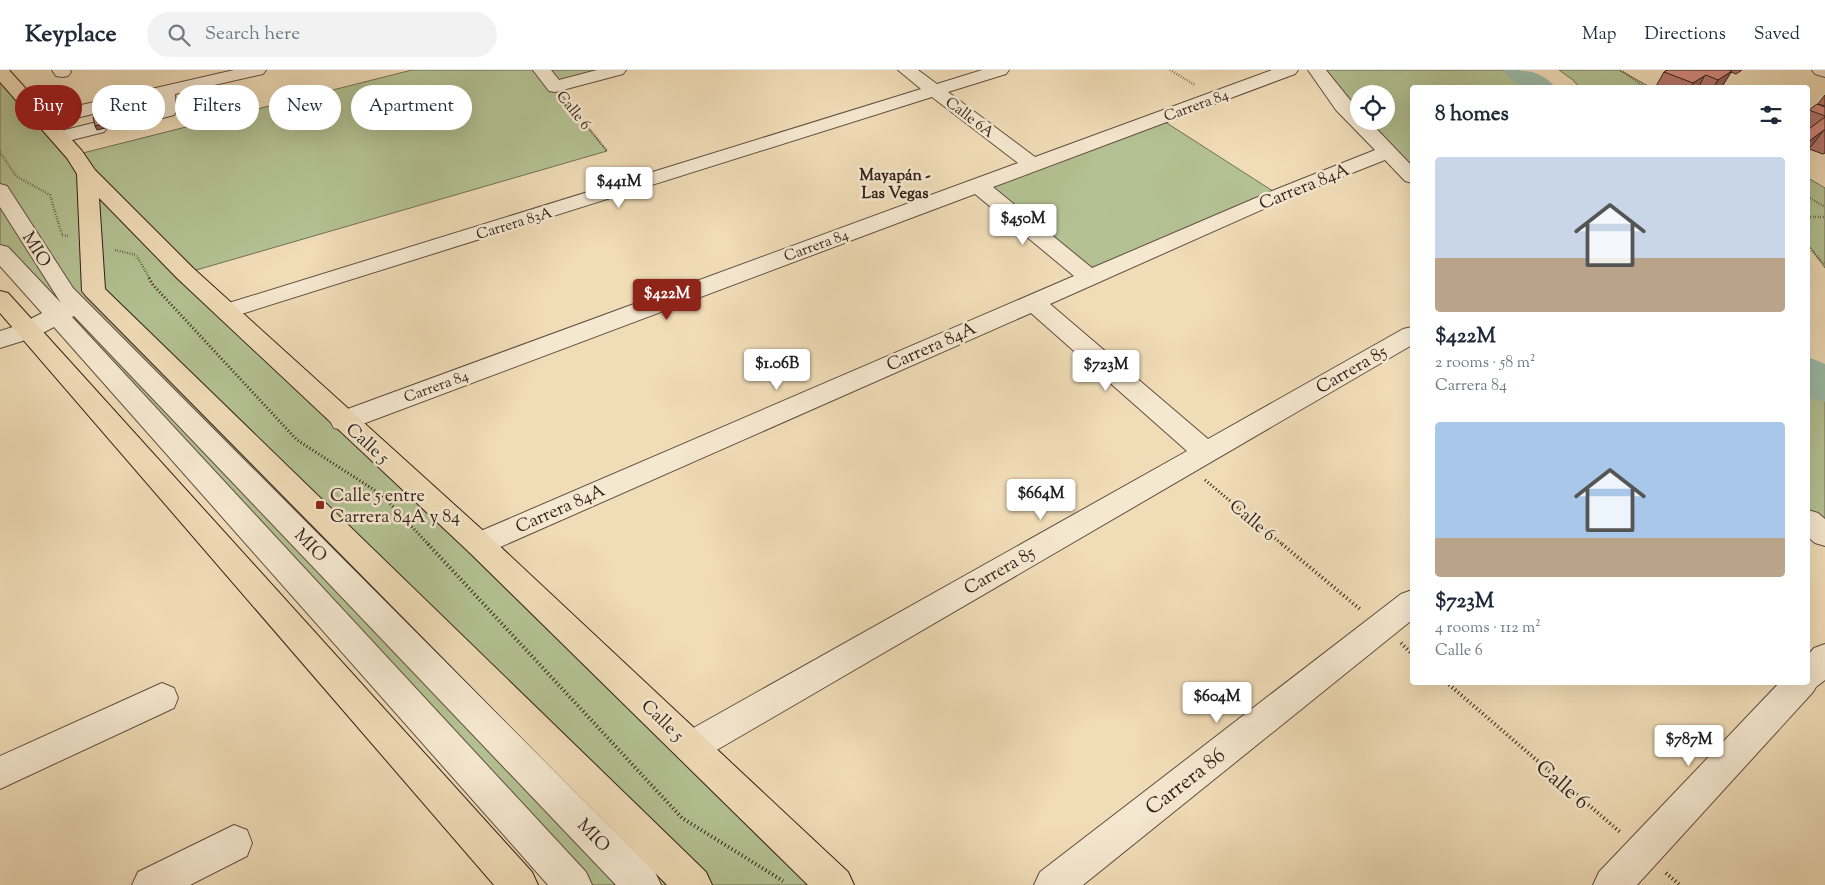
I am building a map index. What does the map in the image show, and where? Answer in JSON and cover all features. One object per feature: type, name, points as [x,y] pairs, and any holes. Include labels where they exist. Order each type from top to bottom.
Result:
[{"type":"main road","name":"Calle 5","points":[[0,72],[15,89]]},
{"type":"main road","name":"Calle 5","points":[[53,130],[75,155],[87,174],[185,273],[479,544],[835,885]]},
{"type":"main road","points":[[87,174],[76,304],[693,885]]},
{"type":"main road","points":[[0,298],[11,329],[519,885]]},
{"type":"street","points":[[0,72],[10,70]]},
{"type":"street","points":[[82,111],[258,70]]},
{"type":"street","name":"Calle 6","points":[[542,70],[556,87]]},
{"type":"street","points":[[556,87],[616,70]]},
{"type":"street","name":"Calle 6A","points":[[907,70],[1033,165]]},
{"type":"street","name":"Carrera 83A","points":[[227,311],[1000,70]]},
{"type":"street","name":"Carrera 84","points":[[343,420],[1289,70]]},
{"type":"street","points":[[1317,70],[1343,106],[1386,153],[1410,175]]},
{"type":"street","points":[[1820,70],[1825,72]]},
{"type":"street","points":[[165,112],[167,111],[166,91]]},
{"type":"street","points":[[60,137],[92,129]]},
{"type":"street","name":"Carrera 84A","points":[[479,544],[1279,195],[1386,153]]},
{"type":"street","points":[[977,186],[1092,278]]},
{"type":"street","name":"MIO","points":[[0,190],[65,294],[642,885]]},
{"type":"street","name":"MIO","points":[[0,252],[76,304],[573,885]]},
{"type":"street","points":[[1033,302],[1196,458]]},
{"type":"street","points":[[11,329],[76,304]]},
{"type":"street","name":"Carrera 85","points":[[691,746],[1410,335]]},
{"type":"street","points":[[1810,523],[1825,535]]},
{"type":"street","name":"Carrera 86","points":[[1053,885],[1410,604]]},
{"type":"street","points":[[1810,674],[1825,658]]},
{"type":"street","points":[[1612,885],[1799,685]]},
{"type":"street","points":[[0,773],[162,698]]},
{"type":"street","points":[[150,885],[234,843]]},
{"type":"path","points":[[1620,70],[1642,85]]},
{"type":"path","name":"Calle 6","points":[[556,87],[607,151]]},
{"type":"path","points":[[0,152],[16,176],[50,194],[62,235]]},
{"type":"path","points":[[1810,197],[1825,207]]},
{"type":"path","points":[[1810,217],[1825,217]]},
{"type":"path","points":[[1810,249],[1825,265]]},
{"type":"path","points":[[153,285],[297,440],[382,494],[682,818],[790,885]]},
{"type":"path","name":"Calle 6","points":[[1196,458],[1410,652]]},
{"type":"path","name":"Calle 6","points":[[1449,685],[1680,885]]},
{"type":"green space","points":[[412,70],[617,70],[557,89],[607,151],[186,273],[835,885],[573,885],[0,252],[0,71],[15,88],[15,130],[53,130],[75,155],[175,130],[259,130],[259,109],[269,106],[269,130],[341,130],[341,88],[351,85],[351,130],[472,130],[472,85],[353,85]]},
{"type":"green space","points":[[1317,70],[1518,70],[1538,85],[1410,85],[1410,175],[1366,130],[1395,130],[1395,85],[1350,85],[1350,113]]},
{"type":"green space","points":[[1559,70],[1619,70],[1646,85],[1577,85]]},
{"type":"green space","points":[[1159,118],[1279,195],[1091,278],[977,185]]},
{"type":"green space","points":[[1810,179],[1825,188],[1825,268],[1810,247]]},
{"type":"green space","points":[[1810,373],[1825,388],[1825,535],[1810,523]]},
{"type":"building","points":[[1667,70],[1732,71],[1718,80],[1706,75],[1693,83],[1664,72]]},
{"type":"building","points":[[1817,104],[1825,107],[1825,116],[1810,110]]},
{"type":"building","points":[[1825,117],[1825,130],[1810,140],[1810,128]]},
{"type":"waterway","points":[[1518,70],[1537,85]]},
{"type":"waterway","points":[[1810,373],[1825,388]]},
{"type":"place","name":"Calle 5 entre Carrera 84A y 84","points":[[320,505]]},
{"type":"district","name":"Mayapán - Las Vegas","points":[[895,183]]}]
